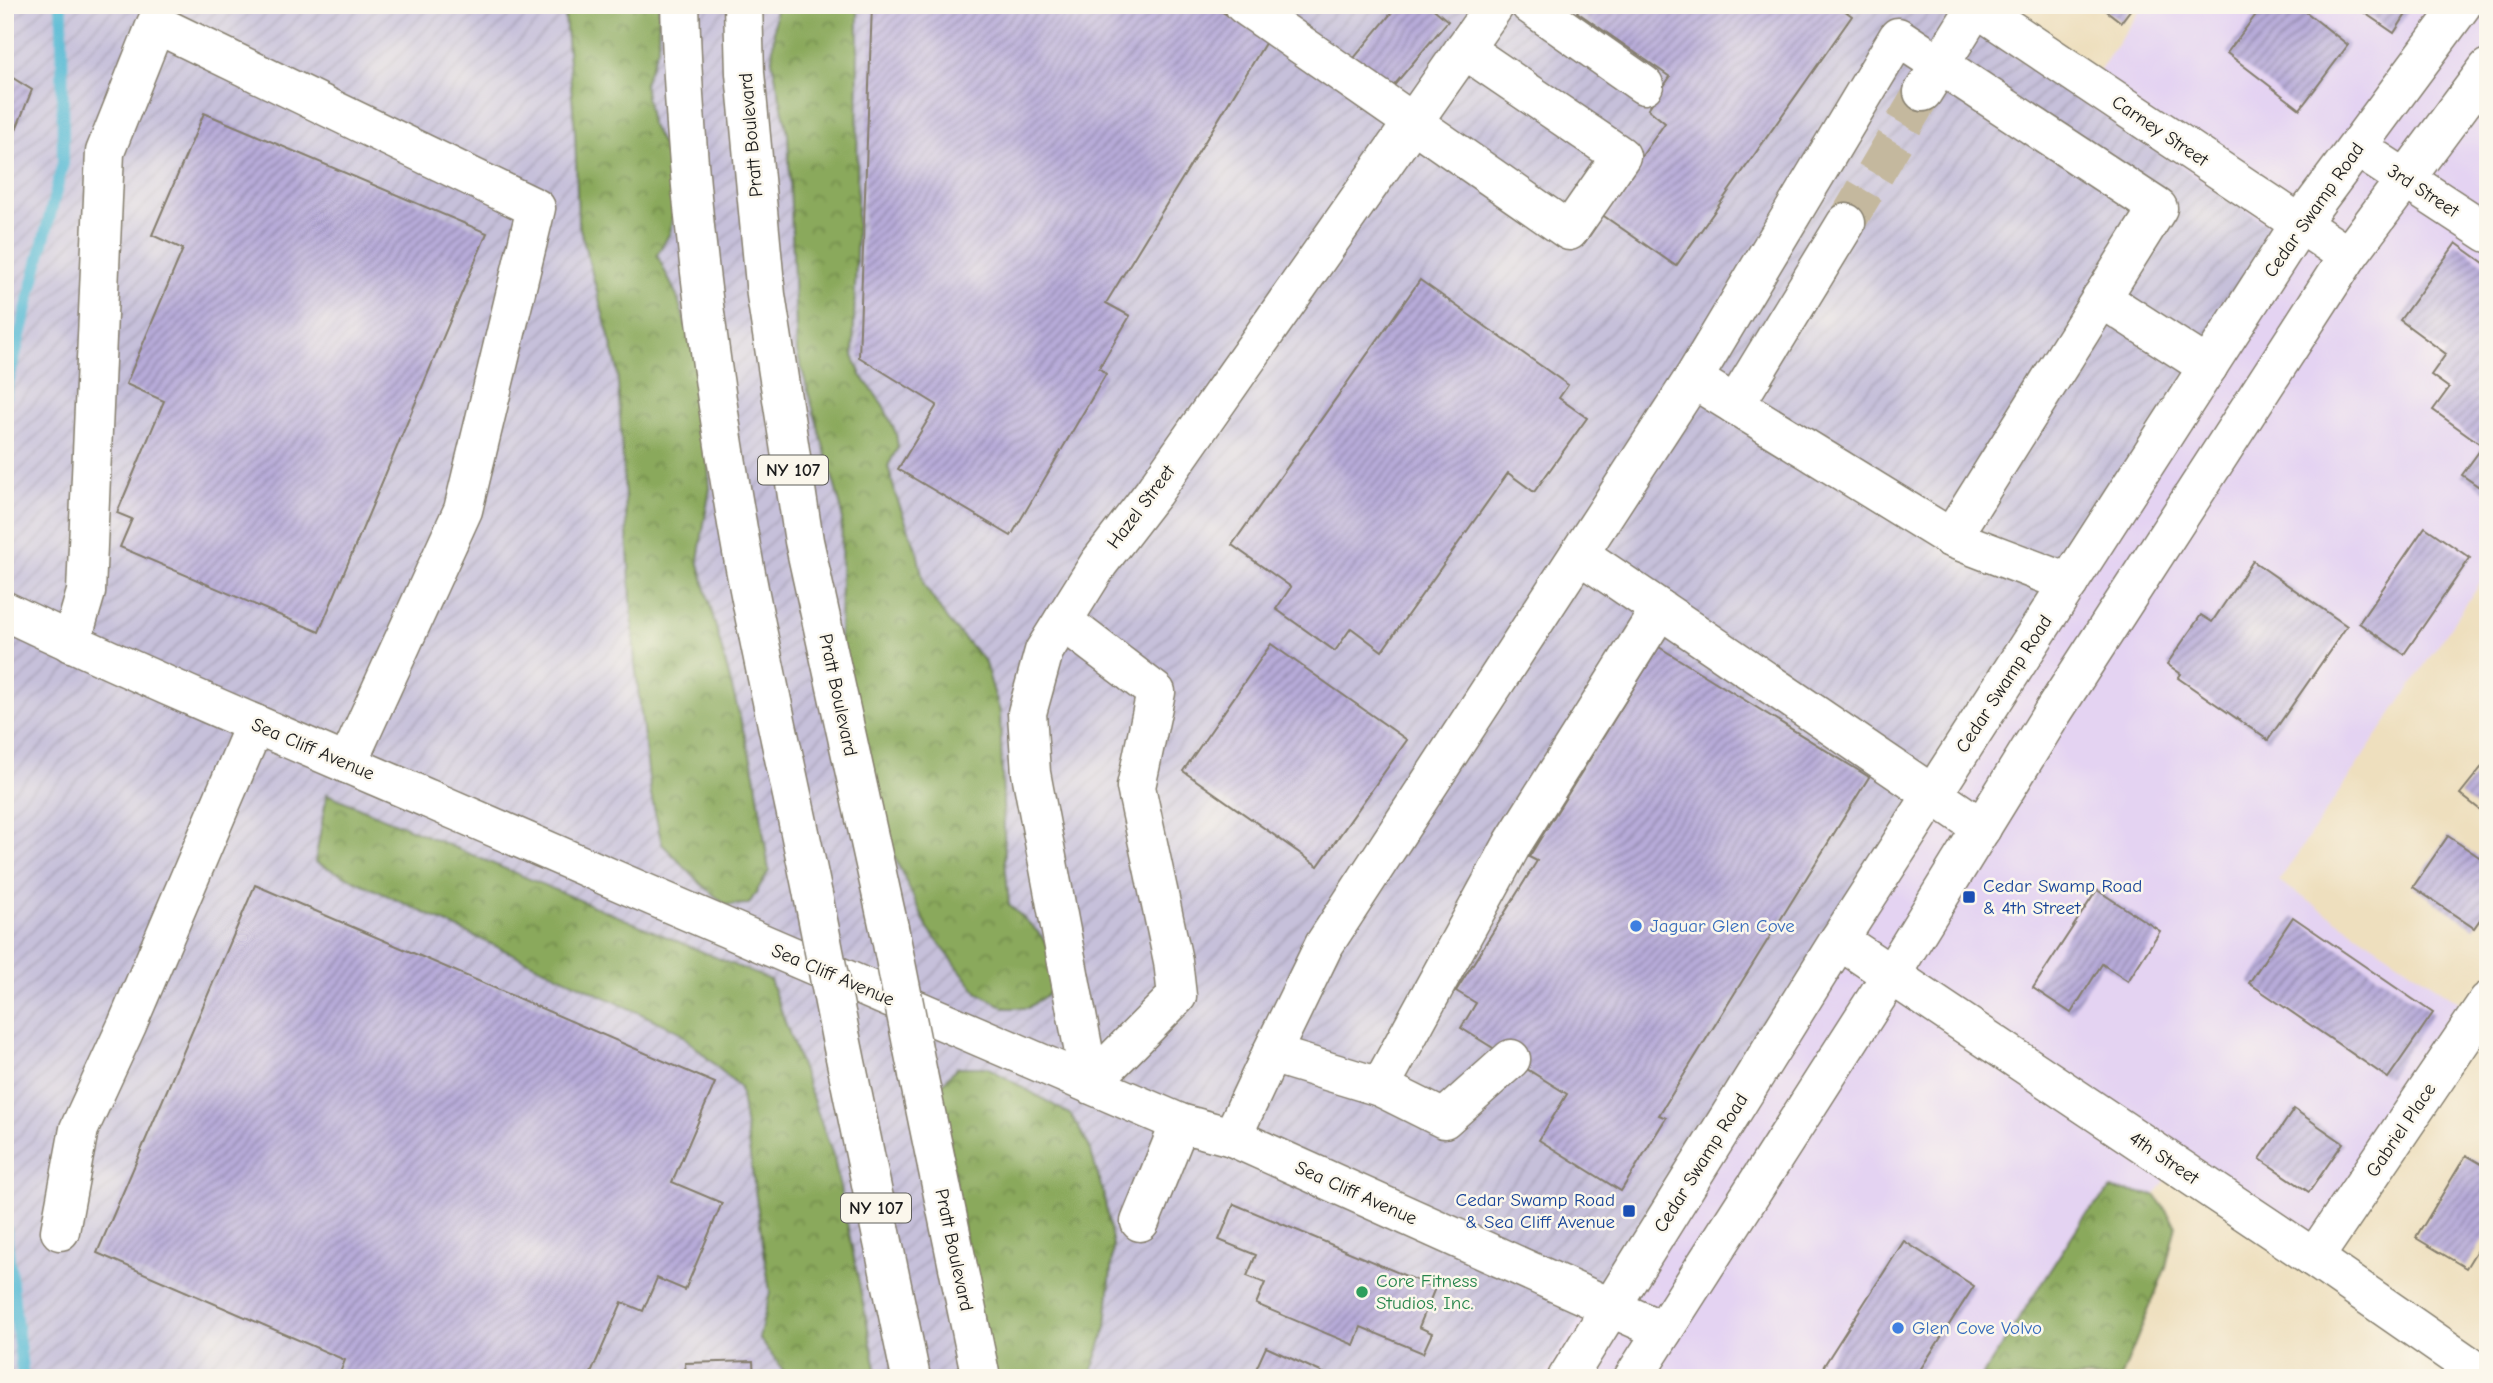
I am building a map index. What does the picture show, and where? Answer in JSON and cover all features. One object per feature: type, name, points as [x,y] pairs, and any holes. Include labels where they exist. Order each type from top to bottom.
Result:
[{"type":"main road","name":"NY 107","points":[[680,5],[682,77],[704,302],[742,552],[911,1378]]},
{"type":"main road","name":"Pratt Boulevard","points":[[743,5],[744,73],[766,295],[802,528],[889,928],[981,1378]]},
{"type":"main road","points":[[1244,5],[1569,231],[1621,156],[1464,49]]},
{"type":"main road","name":"Hazel Street","points":[[1090,1084],[1031,773],[1027,713],[1044,651],[1099,563],[1153,493],[1495,5]]},
{"type":"main road","points":[[1530,5],[1644,85]]},
{"type":"main road","name":"Cedar Swamp Road","points":[[1582,1369],[1611,1309],[1839,940],[2299,225],[2462,5]]},
{"type":"main road","points":[[1931,78],[1974,6]]},
{"type":"main road","name":"Carney Street","points":[[1974,6],[2348,256]]},
{"type":"main road","points":[[71,643],[86,592],[105,152],[156,24],[168,16],[536,208],[463,510],[347,764]]},
{"type":"main road","points":[[1232,1137],[1324,945],[1693,379],[1898,37],[1931,78],[2158,208],[1951,538]]},
{"type":"main road","points":[[1633,1378],[1891,975],[2053,712],[2348,256],[2488,68]]},
{"type":"main road","name":"3rd Street","points":[[2358,148],[2488,233]]},
{"type":"main road","points":[[1735,405],[1846,223]]},
{"type":"main road","points":[[2101,298],[2208,367]]},
{"type":"main road","points":[[1693,379],[1951,538],[2069,583]]},
{"type":"main road","points":[[1578,554],[1982,828]]},
{"type":"main road","points":[[1380,1087],[1513,843],[1660,609]]},
{"type":"main road","name":"Sea Cliff Avenue","points":[[5,611],[255,724],[1180,1123],[1232,1137],[1662,1332]]},
{"type":"main road","points":[[1063,621],[1156,692],[1136,787],[1173,961],[1177,996],[1090,1084]]},
{"type":"main road","points":[[60,1231],[79,1129],[128,1025],[255,724]]},
{"type":"main road","name":"4th Street","points":[[1839,940],[2314,1258],[2487,1378]]},
{"type":"main road","name":"Gabriel Place","points":[[2314,1258],[2488,1002]]},
{"type":"main road","points":[[1271,1054],[1380,1087],[1444,1119],[1511,1059]]},
{"type":"main road","points":[[1140,1222],[1180,1123]]},
{"type":"shaded area","points":[[5,5],[1940,5],[2278,232],[1542,1378],[5,1378]]},
{"type":"shaded area","points":[[1940,5],[2080,99],[2144,5],[2474,5],[2488,14],[2488,571],[2279,881],[2478,1015],[2314,1258],[2175,1166],[2155,1195],[2111,1189],[2084,1217],[1981,1378],[1093,1378]]},
{"type":"green space","points":[[564,5],[659,5],[658,48],[644,84],[651,124],[669,158],[676,197],[670,233],[657,255],[677,296],[700,372],[710,488],[698,560],[755,774],[769,871],[749,904],[726,905],[662,844],[651,795],[635,664],[617,366],[578,221],[575,132]]},
{"type":"green space","points":[[776,5],[858,5],[857,223],[853,356],[861,375],[883,405],[896,433],[898,447],[888,466],[896,496],[917,551],[924,585],[948,621],[984,660],[1000,712],[1009,905],[1046,942],[1056,970],[1051,992],[1028,1008],[1006,1008],[978,993],[928,929],[882,830],[840,641],[842,511],[797,352],[788,134],[772,61]]},
{"type":"green space","points":[[327,794],[770,980],[834,1158],[878,1378],[789,1378],[759,1338],[770,1292],[740,1088],[678,1031],[315,862]]},
{"type":"green space","points":[[957,1067],[987,1067],[1071,1115],[1089,1146],[1103,1192],[1113,1245],[1106,1327],[1093,1368],[1093,1378],[987,1378],[940,1086]]},
{"type":"green space","points":[[2111,1189],[2155,1195],[2176,1225],[2166,1267],[2121,1378],[1981,1378],[2084,1217]]},
{"type":"building","points":[[872,5],[1211,5],[1267,40],[1106,303],[1130,316],[1099,368],[1106,374],[1011,536],[898,469],[937,405],[859,357]]},
{"type":"building","points":[[1398,5],[1429,5],[1448,21],[1391,89],[1354,58]]},
{"type":"building","points":[[1582,5],[1837,5],[1852,16],[1676,266],[1601,214],[1665,123],[1648,109],[1670,77],[1577,12]]},
{"type":"building","points":[[2099,5],[2134,5],[2121,22]]},
{"type":"building","points":[[2250,5],[2297,5],[2348,45],[2300,109],[2227,53],[2258,12]]},
{"type":"building","points":[[2353,5],[2412,5],[2394,33]]},
{"type":"building","points":[[5,73],[32,90],[6,154],[15,160],[5,175]]},
{"type":"building","points":[[204,113],[487,233],[319,632],[120,547],[132,519],[117,513],[164,401],[126,384],[183,249],[152,235]]},
{"type":"building","points":[[2456,243],[2488,266],[2488,493],[2462,475],[2483,446],[2433,410],[2449,388],[2431,375],[2446,354],[2400,320]]},
{"type":"building","points":[[1420,280],[1568,385],[1559,398],[1587,418],[1534,492],[1508,473],[1382,651],[1351,628],[1335,651],[1276,609],[1291,587],[1232,545]]},
{"type":"building","points":[[2425,527],[2470,558],[2404,654],[2359,623]]},
{"type":"building","points":[[2253,561],[2347,626],[2268,740],[2178,678],[2181,674],[2167,664],[2201,615],[2212,622]]},
{"type":"building","points":[[1271,644],[1407,740],[1318,866],[1183,771]]},
{"type":"building","name":"Jaguar Glen Cove","points":[[1659,647],[1869,777],[1659,1115],[1666,1118],[1621,1191],[1539,1140],[1567,1094],[1461,1028],[1476,1003],[1456,991],[1537,861],[1529,857]]},
{"type":"building","points":[[2488,759],[2488,816],[2460,794]]},
{"type":"building","points":[[2448,836],[2488,863],[2488,908],[2474,928],[2413,887]]},
{"type":"building","points":[[255,885],[715,1083],[672,1182],[722,1203],[685,1290],[657,1278],[643,1311],[622,1302],[589,1378],[338,1378],[345,1360],[97,1253]]},
{"type":"building","points":[[2097,890],[2160,931],[2128,981],[2102,964],[2071,1013],[2033,988]]},
{"type":"building","points":[[2293,917],[2433,1013],[2388,1078],[2249,983]]},
{"type":"building","points":[[2294,1109],[2343,1143],[2309,1192],[2260,1159]]},
{"type":"building","points":[[2466,1155],[2488,1168],[2488,1232],[2466,1268],[2416,1238]]},
{"type":"building","points":[[1234,1204],[1435,1288],[1419,1327],[1432,1333],[1423,1353],[1361,1327],[1354,1345],[1256,1304],[1265,1283],[1247,1276],[1256,1255],[1219,1240]]},
{"type":"building","name":"Glen Cove Volvo","points":[[1904,1241],[1974,1286],[1920,1370],[1933,1378],[1816,1378]]},
{"type":"building","points":[[1266,1347],[1334,1378],[1252,1378]]},
{"type":"building","points":[[753,1361],[754,1378],[686,1378],[685,1363]]},
{"type":"waterway","points":[[5,395],[63,163],[60,5]]},
{"type":"waterway","points":[[5,1225],[23,1378]]},
{"type":"tunnel","points":[[1846,223],[1923,92]]},
{"type":"place","name":"Cedar Swamp Road & 4th Street","points":[[1969,897]]},
{"type":"place","name":"Jaguar Glen Cove","points":[[1636,926]]},
{"type":"place","name":"Cedar Swamp Road & Sea Cliff Avenue","points":[[1629,1211]]},
{"type":"place","name":"Core Fitness Studios, Inc.","points":[[1362,1292]]},
{"type":"place","name":"Glen Cove Volvo","points":[[1898,1328]]}]
